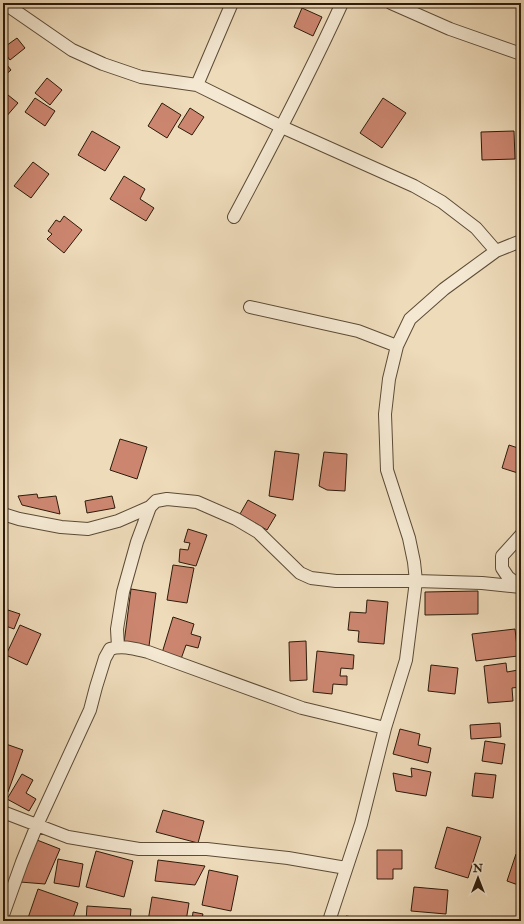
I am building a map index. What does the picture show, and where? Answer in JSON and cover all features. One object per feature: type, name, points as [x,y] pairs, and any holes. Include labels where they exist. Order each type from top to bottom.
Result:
[{"type":"street","points":[[4,3],[72,50],[102,64],[141,77],[197,85],[282,127],[414,186],[442,202],[476,228],[496,251]]},
{"type":"street","points":[[197,85],[232,3]]},
{"type":"street","points":[[234,217],[282,127],[342,3]]},
{"type":"street","points":[[391,3],[450,29],[521,54]]},
{"type":"street","points":[[329,921],[361,824],[385,728],[406,660],[416,581],[409,538],[387,470],[385,414],[389,379],[397,346],[410,319],[444,289],[496,251],[521,241]]},
{"type":"street","points":[[250,307],[358,331],[397,346]]},
{"type":"street","points":[[3,514],[19,519],[61,527],[88,529],[118,521],[150,507],[156,501],[167,499],[197,502],[229,516],[258,532],[300,573],[310,578],[336,581],[482,583],[521,587]]},
{"type":"street","points":[[118,647],[117,629],[123,592],[137,542],[150,507]]},
{"type":"street","points":[[521,535],[502,556],[502,568],[508,577],[521,587]]},
{"type":"street","points":[[3,915],[37,825],[90,710],[105,658],[110,649],[130,647],[148,652],[302,708],[385,728]]},
{"type":"street","points":[[3,812],[68,837],[139,849],[207,849],[288,858],[346,868]]},
{"type":"building","points":[[302,8],[322,17],[313,36],[294,27]]},
{"type":"building","points":[[17,38],[25,48],[10,60],[3,51],[3,48]]},
{"type":"building","points":[[3,60],[11,70],[3,77]]},
{"type":"building","points":[[47,78],[62,90],[50,105],[35,93]]},
{"type":"building","points":[[3,91],[18,103],[5,118],[3,116]]},
{"type":"building","points":[[35,98],[55,111],[45,126],[25,112]]},
{"type":"building","points":[[383,98],[406,113],[382,148],[360,133]]},
{"type":"building","points":[[162,103],[181,115],[167,138],[148,126]]},
{"type":"building","points":[[190,108],[204,117],[192,135],[178,127]]},
{"type":"building","points":[[92,131],[120,147],[105,171],[78,155]]},
{"type":"building","points":[[514,131],[515,159],[482,160],[481,132]]},
{"type":"building","points":[[33,162],[49,174],[31,198],[14,186]]},
{"type":"building","points":[[124,176],[145,189],[140,199],[154,208],[146,221],[110,199]]},
{"type":"building","points":[[64,216],[82,230],[64,253],[47,239],[52,234],[48,231],[56,220],[60,222]]},
{"type":"building","points":[[120,439],[147,447],[137,479],[110,470]]},
{"type":"building","points":[[509,445],[521,449],[521,474],[502,468]]},
{"type":"building","points":[[275,451],[299,454],[293,500],[269,496]]},
{"type":"building","points":[[324,452],[347,454],[345,491],[327,490],[319,486]]},
{"type":"building","points":[[37,494],[38,498],[56,496],[60,514],[22,505],[18,496]]},
{"type":"building","points":[[112,496],[115,508],[87,513],[85,501]]},
{"type":"building","points":[[248,500],[276,515],[267,530],[240,514]]},
{"type":"building","points":[[188,529],[207,535],[196,566],[179,562],[180,549],[188,550],[190,543],[184,542]]},
{"type":"building","points":[[173,565],[194,568],[187,603],[167,600]]},
{"type":"building","points":[[131,589],[156,593],[149,646],[124,643]]},
{"type":"building","points":[[478,591],[478,614],[425,615],[425,592]]},
{"type":"building","points":[[367,600],[388,602],[384,644],[358,642],[359,631],[348,630],[350,612],[366,613]]},
{"type":"building","points":[[8,610],[20,614],[14,629],[3,625]]},
{"type":"building","points":[[173,617],[194,624],[191,634],[201,637],[198,648],[186,645],[181,659],[162,653]]},
{"type":"building","points":[[20,625],[41,634],[27,665],[6,655]]},
{"type":"building","points":[[515,629],[518,656],[476,661],[472,634]]},
{"type":"building","points":[[306,641],[307,680],[290,681],[289,642]]},
{"type":"building","points":[[317,651],[354,655],[353,669],[341,668],[340,676],[347,676],[347,685],[333,684],[332,694],[313,692]]},
{"type":"building","points":[[506,663],[507,672],[518,670],[520,687],[512,688],[513,701],[488,703],[484,666]]},
{"type":"building","points":[[431,665],[458,668],[455,694],[428,691]]},
{"type":"building","points":[[500,723],[501,737],[471,739],[470,725]]},
{"type":"building","points":[[400,729],[420,734],[418,745],[431,748],[428,763],[393,754]]},
{"type":"building","points":[[485,741],[505,744],[502,764],[482,761]]},
{"type":"building","points":[[3,743],[23,750],[8,792],[3,790]]},
{"type":"building","points":[[411,768],[431,772],[426,796],[396,791],[393,773],[412,777]]},
{"type":"building","points":[[475,773],[496,775],[493,798],[472,796]]},
{"type":"building","points":[[22,774],[33,780],[26,793],[36,799],[29,811],[7,799]]},
{"type":"building","points":[[163,810],[204,821],[198,843],[156,832]]},
{"type":"building","points":[[447,827],[481,837],[468,878],[435,868]]},
{"type":"building","points":[[37,840],[60,849],[45,884],[20,882]]},
{"type":"building","points":[[377,850],[402,850],[402,869],[393,869],[393,879],[377,879]]},
{"type":"building","points":[[96,851],[133,861],[124,897],[86,887]]},
{"type":"building","points":[[516,854],[521,856],[521,886],[507,881]]},
{"type":"building","points":[[58,859],[83,864],[79,887],[54,883]]},
{"type":"building","points":[[158,860],[205,866],[195,885],[155,881]]},
{"type":"building","points":[[209,870],[238,876],[231,911],[202,905]]},
{"type":"building","points":[[414,887],[448,890],[446,914],[411,911]]},
{"type":"building","points":[[38,889],[78,903],[72,921],[38,921],[28,918]]},
{"type":"building","points":[[152,897],[189,903],[186,921],[148,921]]},
{"type":"building","points":[[87,906],[131,909],[130,921],[86,921]]},
{"type":"building","points":[[193,912],[203,914],[201,921],[192,921]]},
{"type":"building","points":[[346,916],[381,921],[345,921]]}]
